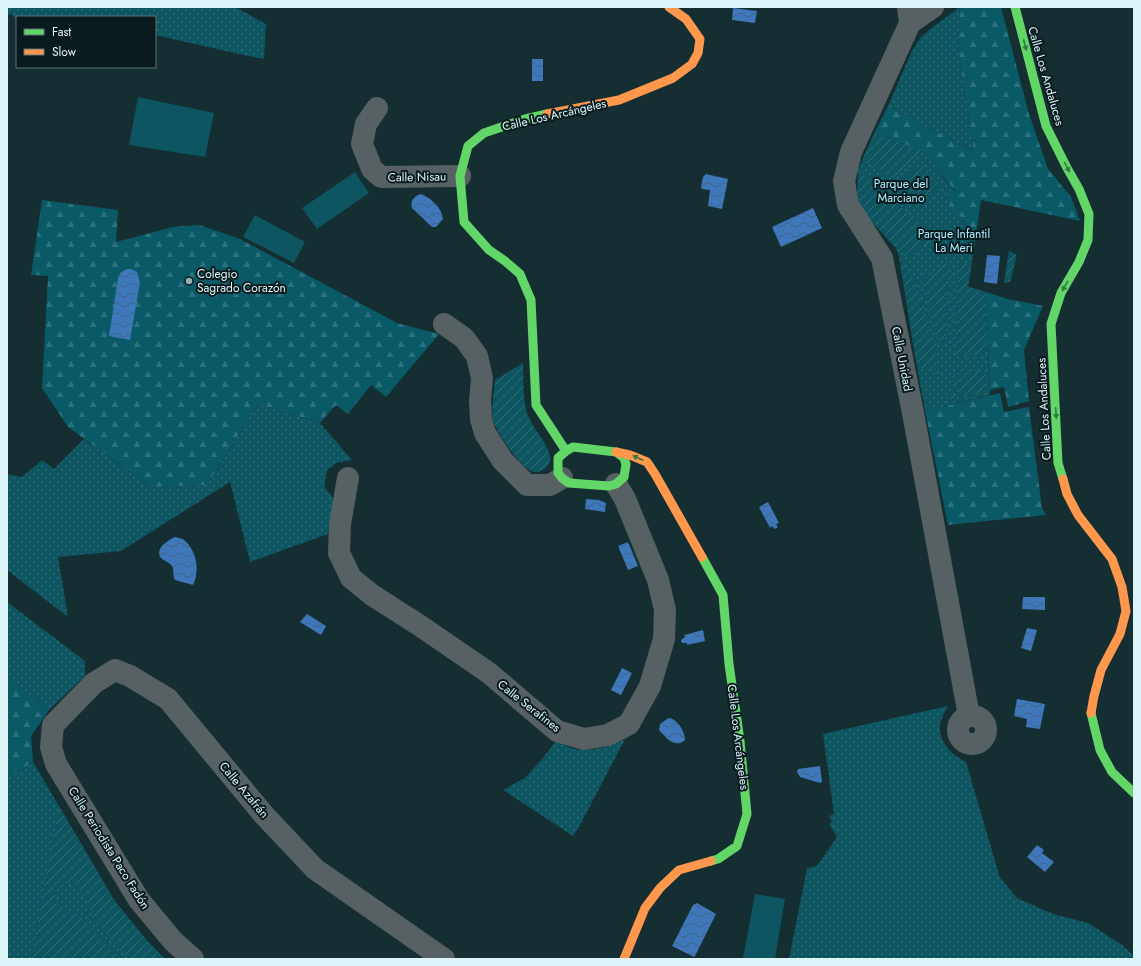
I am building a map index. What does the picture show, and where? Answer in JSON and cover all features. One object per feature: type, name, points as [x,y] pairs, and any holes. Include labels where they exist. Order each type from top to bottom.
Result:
[{"type":"street","name":"Calle Los Arcángeles","points":[[624,959],[645,908],[660,888],[679,870],[718,859],[737,846],[747,814],[740,741],[729,664],[723,595],[647,462],[630,455],[616,452],[573,447],[566,451],[536,405],[531,300],[520,274],[489,250],[464,222],[460,176],[468,146],[484,132],[525,119],[619,100],[673,78],[692,64],[698,53],[700,39],[686,19],[669,7]]},
{"type":"street","name":"Calle Unidad","points":[[932,7],[909,15],[851,152],[844,181],[848,205],[882,258],[915,421],[969,716]]},
{"type":"street","name":"Calle Los Andaluces","points":[[1014,7],[1046,126],[1079,189],[1089,214],[1088,240],[1079,262],[1061,293],[1051,324],[1058,463],[1067,494],[1078,515],[1112,559],[1122,587],[1126,611],[1120,634],[1101,670],[1091,715],[1100,750],[1112,772],[1134,793]]},
{"type":"street","name":"Calle Nisau","points":[[376,108],[366,124],[362,144],[372,169],[380,177],[460,176]]},
{"type":"street","points":[[444,324],[464,338],[478,356],[482,378],[480,401],[481,419],[485,433],[503,461],[527,485],[550,485],[562,478]]},
{"type":"street","points":[[566,451],[558,458],[558,473],[569,483],[609,486],[640,472],[655,474]]},
{"type":"street","points":[[616,452],[624,458],[626,464],[620,480]]},
{"type":"street","name":"Calle Serafines","points":[[348,478],[340,524],[339,553],[351,578],[372,595],[419,625],[488,673],[557,732],[584,739],[608,735],[629,724],[650,686],[664,639],[665,610],[658,580],[625,499],[620,480]]},
{"type":"street","name":"Calle Azafrán","points":[[53,725],[94,683],[115,670],[130,676],[168,699],[264,814],[315,869],[444,959]]},
{"type":"street","name":"Calle Periodista Paco Fadón","points":[[53,725],[52,747],[56,764],[139,900],[173,941],[193,959]]},
{"type":"green space","points":[[7,7],[235,7],[266,24],[264,59],[156,35],[156,16],[16,16],[16,18],[11,14],[7,15]]},
{"type":"green space","points":[[960,7],[958,48],[974,152],[888,106],[911,53],[920,38]]},
{"type":"green space","points":[[960,7],[1001,7],[1029,114],[1048,169],[1071,197],[1080,221],[981,200],[976,235],[946,200],[955,191],[924,152],[875,132],[888,106],[974,152],[958,48]]},
{"type":"green space","points":[[138,97],[214,113],[205,157],[129,145]]},
{"type":"green space","name":"Parque del Marciano","points":[[875,132],[924,152],[955,192],[946,200],[976,235],[968,287],[986,292],[990,395],[925,411],[899,257],[896,248],[863,212],[858,170]]},
{"type":"green space","points":[[875,132],[924,152],[892,178],[862,160]]},
{"type":"green space","points":[[922,163],[940,186],[926,198],[899,181]]},
{"type":"green space","points":[[858,170],[885,195],[916,219],[934,239],[907,258],[863,212],[857,197]]},
{"type":"green space","points":[[355,172],[369,193],[317,229],[302,208]]},
{"type":"green space","points":[[42,200],[118,210],[116,242],[173,227],[199,225],[240,239],[397,323],[439,334],[386,397],[371,385],[348,414],[336,405],[320,423],[258,404],[207,485],[151,487],[68,427],[42,388],[48,276],[31,275]],"holes":[[[127,269],[136,273],[140,282],[121,272]]]},
{"type":"green space","points":[[255,215],[305,242],[294,263],[243,237]]},
{"type":"green space","points":[[1009,251],[1017,255],[1010,282],[1004,283]]},
{"type":"green space","points":[[899,257],[912,275],[921,296],[938,350],[935,351],[939,373],[932,374],[930,366],[918,369]]},
{"type":"green space","points":[[950,261],[946,347],[943,348],[933,327],[922,280]]},
{"type":"green space","points":[[958,263],[972,263],[968,287],[986,292],[988,354],[955,358]]},
{"type":"green space","points":[[986,292],[1008,299],[1043,306],[1024,350],[1029,401],[1008,407],[1004,387],[990,390]]},
{"type":"green space","points":[[523,363],[527,414],[546,446],[550,456],[550,461],[546,468],[537,472],[532,472],[526,468],[515,456],[499,433],[492,416],[495,380]]},
{"type":"green space","points":[[985,369],[987,392],[946,400],[945,396],[959,394],[957,387],[954,388],[952,375]]},
{"type":"green space","points":[[1000,393],[1004,412],[1029,407],[1042,508],[1046,515],[948,525],[925,411]]},
{"type":"green space","points":[[258,404],[320,423],[352,460],[336,463],[327,470],[325,488],[334,501],[328,534],[250,562],[230,482],[121,551],[58,557],[68,617],[7,570],[7,474],[22,477],[42,460],[54,469],[84,439],[151,487],[207,485]]},
{"type":"green space","points":[[7,602],[85,661],[85,676],[49,710],[21,688],[7,672]]},
{"type":"green space","points":[[7,672],[21,688],[49,710],[31,736],[33,762],[7,778]]},
{"type":"green space","points":[[948,706],[941,721],[940,728],[942,740],[950,751],[966,762],[1000,878],[1017,898],[1053,914],[1088,923],[1122,945],[1134,956],[1130,959],[789,959],[807,868],[817,866],[837,837],[829,824],[832,822],[829,816],[834,814],[823,734]]},
{"type":"green space","points":[[625,739],[573,836],[503,790],[525,778],[556,741],[571,748],[584,750],[606,747]]},
{"type":"green space","points":[[33,762],[114,900],[148,942],[165,959],[7,959],[7,778]]},
{"type":"green space","points":[[59,806],[114,900],[148,942],[165,959],[128,959],[93,920],[90,908],[77,886],[71,882],[62,882],[56,889],[55,894],[57,902],[62,907],[84,919],[120,959],[31,959]]},
{"type":"green space","points":[[755,894],[785,899],[775,959],[743,958]]},
{"type":"water","points":[[733,8],[757,11],[755,23],[732,20]]},
{"type":"water","points":[[532,59],[543,59],[543,81],[532,81]]},
{"type":"water","points":[[706,174],[728,179],[722,209],[708,206],[710,190],[702,189],[701,187],[703,177]]},
{"type":"water","points":[[421,194],[429,198],[441,211],[443,219],[436,227],[432,227],[412,208],[413,199]]},
{"type":"water","points":[[813,208],[822,228],[781,247],[772,227]]},
{"type":"water","points":[[987,255],[1000,256],[997,284],[984,282]]},
{"type":"water","points":[[127,269],[137,272],[140,282],[130,340],[109,336],[118,278],[121,272]]},
{"type":"water","points":[[586,499],[599,500],[606,503],[605,512],[585,509]]},
{"type":"water","points":[[768,502],[779,523],[776,524],[778,527],[775,529],[772,526],[770,528],[759,507]]},
{"type":"water","points":[[175,537],[184,540],[194,555],[197,568],[193,585],[175,580],[172,567],[159,555],[159,551],[163,545]]},
{"type":"water","points":[[628,542],[638,566],[628,570],[618,546]]},
{"type":"water","points":[[1023,597],[1045,597],[1045,610],[1022,609]]},
{"type":"water","points":[[307,614],[326,626],[321,635],[300,622]]},
{"type":"water","points":[[1027,628],[1037,630],[1031,651],[1021,648]]},
{"type":"water","points":[[703,630],[705,641],[687,645],[687,643],[682,643],[681,640],[685,637],[684,635]]},
{"type":"water","points":[[622,668],[632,673],[621,695],[611,690]]},
{"type":"water","points":[[1017,699],[1045,704],[1040,729],[1026,727],[1027,719],[1014,716]]},
{"type":"water","points":[[670,718],[676,721],[682,730],[685,740],[674,743],[659,730],[660,724]]},
{"type":"water","points":[[820,766],[822,782],[820,783],[800,777],[797,772],[798,769]]},
{"type":"water","points":[[1037,845],[1044,850],[1042,853],[1054,862],[1045,872],[1027,857]]},
{"type":"water","points":[[697,903],[716,914],[694,957],[672,946],[693,905]]},
{"type":"traffic: fast","points":[[1015,7],[1046,126],[1079,189],[1089,214],[1088,240],[1079,262],[1061,293],[1051,324],[1058,463],[1063,479]]},
{"type":"traffic: fast","points":[[547,114],[525,119],[484,133],[468,146],[460,176],[464,222],[489,250],[520,274],[531,300],[536,405],[566,451]]},
{"type":"traffic: fast","points":[[573,447],[616,452],[624,458],[626,464],[624,477],[616,484],[609,486],[569,483],[558,473],[558,458],[573,447]]},
{"type":"traffic: fast","points":[[702,557],[723,595],[729,664],[740,741],[747,814],[737,846],[718,859],[711,861]]},
{"type":"traffic: fast","points":[[1091,713],[1100,750],[1112,772],[1134,793]]},
{"type":"traffic: slow","points":[[547,114],[619,100],[673,78],[692,64],[698,53],[700,39],[686,19],[669,7]]},
{"type":"traffic: slow","points":[[616,452],[630,455],[647,462],[702,557]]},
{"type":"traffic: slow","points":[[1063,479],[1067,494],[1078,515],[1112,559],[1122,587],[1126,611],[1120,634],[1101,670],[1091,713]]},
{"type":"traffic: slow","points":[[624,959],[645,908],[660,888],[679,870],[711,861]]},
{"type":"place","name":"Colegio Sagrado Corazón","points":[[189,281]]},
{"type":"park label","name":"Parque Infantil La Meri","points":[[954,241]]}]
